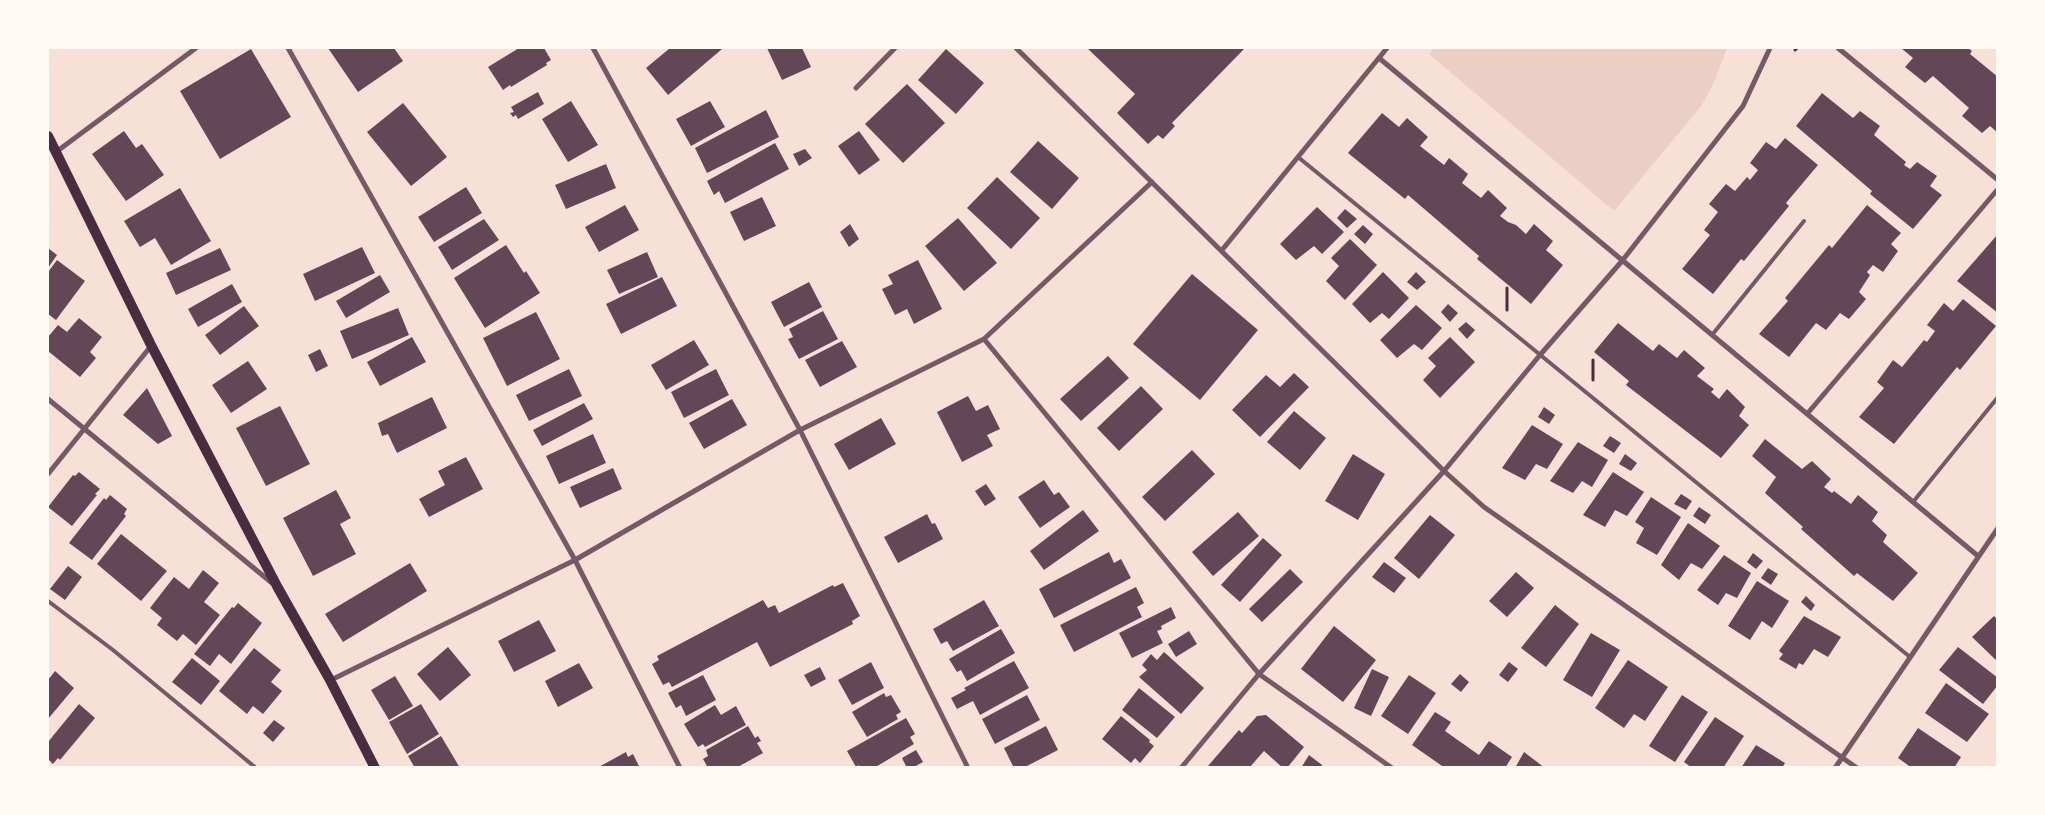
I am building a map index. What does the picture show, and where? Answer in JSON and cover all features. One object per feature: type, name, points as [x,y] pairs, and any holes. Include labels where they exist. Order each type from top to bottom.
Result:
[{"type":"main road","points":[[48,136],[151,345],[375,768]]},
{"type":"street","points":[[56,152],[196,48]]},
{"type":"street","points":[[288,48],[575,560],[680,768]]},
{"type":"street","points":[[593,48],[800,430],[968,768]]},
{"type":"street","points":[[856,88],[895,48]]},
{"type":"street","points":[[1016,48],[1444,471],[1484,507],[1857,768]]},
{"type":"street","points":[[1222,250],[1387,48]]},
{"type":"street","points":[[1181,768],[1259,674],[1444,471],[1540,354],[1622,261],[1743,106],[1770,48]]},
{"type":"street","points":[[1838,48],[1998,180]]},
{"type":"street","points":[[1379,58],[1978,556]]},
{"type":"street","points":[[330,680],[575,560],[800,430],[984,339],[1152,182]]},
{"type":"street","points":[[1807,414],[1998,189]]},
{"type":"street","points":[[984,339],[1259,674],[1392,768]]},
{"type":"street","points":[[48,474],[151,345]]},
{"type":"street","points":[[48,399],[278,588]]},
{"type":"street","points":[[1835,768],[1998,528]]},
{"type":"lane","points":[[1298,157],[1910,657]]},
{"type":"lane","points":[[1712,335],[1804,221]]},
{"type":"lane","points":[[1913,502],[1998,398]]},
{"type":"lane","points":[[48,601],[113,650],[256,768]]},
{"type":"shaded area","points":[[1434,48],[1727,48],[1715,80],[1702,105],[1614,211],[1429,54]]},
{"type":"building","points":[[328,48],[394,48],[403,61],[358,92]]},
{"type":"building","points":[[519,48],[544,48],[551,60],[546,63],[547,65],[503,90],[488,67]]},
{"type":"building","points":[[670,48],[722,49],[668,95],[646,68]]},
{"type":"building","points":[[767,48],[802,48],[811,67],[782,80]]},
{"type":"building","points":[[1087,48],[1245,48],[1172,123],[1175,126],[1163,139],[1158,135],[1148,144],[1117,113],[1135,94]]},
{"type":"building","points":[[1901,48],[1968,48],[1972,51],[1970,54],[1998,77],[1998,133],[1990,126],[1982,133],[1962,116],[1969,108],[1933,76],[1925,83],[1905,67],[1913,58]]},
{"type":"building","points":[[251,49],[291,117],[220,159],[180,91]]},
{"type":"building","points":[[946,49],[984,83],[956,114],[918,80]]},
{"type":"building","points":[[907,84],[945,123],[903,163],[865,124]]},
{"type":"building","points":[[538,92],[544,104],[518,119],[516,115],[513,117],[510,113],[514,112],[511,107]]},
{"type":"building","points":[[1822,93],[1853,118],[1860,111],[1880,126],[1874,135],[1906,162],[1904,165],[1910,169],[1917,162],[1937,176],[1930,186],[1942,195],[1913,229],[1870,194],[1872,191],[1796,126]]},
{"type":"building","points":[[571,101],[598,145],[568,162],[542,119]]},
{"type":"building","points":[[710,101],[725,127],[691,146],[676,119]]},
{"type":"building","points":[[403,103],[447,157],[411,186],[367,132]]},
{"type":"building","points":[[766,110],[779,137],[707,173],[695,148]]},
{"type":"building","points":[[1382,113],[1399,127],[1407,118],[1428,137],[1420,146],[1444,165],[1449,158],[1468,174],[1462,183],[1481,198],[1488,190],[1507,208],[1500,216],[1508,222],[1516,225],[1526,234],[1534,224],[1553,241],[1546,250],[1563,265],[1531,304],[1477,259],[1479,256],[1408,195],[1405,199],[1348,153]]},
{"type":"building","points":[[124,131],[136,148],[142,144],[164,175],[126,201],[92,154]]},
{"type":"building","points":[[859,131],[880,160],[859,175],[838,146]]},
{"type":"building","points":[[1785,138],[1818,165],[1786,203],[1789,206],[1744,261],[1741,259],[1713,294],[1682,269],[1710,235],[1704,230],[1718,212],[1709,204],[1726,184],[1735,191],[1747,177],[1750,180],[1758,170],[1750,163],[1766,142],[1776,149]]},
{"type":"building","points":[[1038,141],[1079,178],[1052,209],[1010,172]]},
{"type":"building","points":[[775,143],[789,169],[725,203],[719,191],[714,195],[707,181]]},
{"type":"building","points":[[805,149],[812,158],[799,166],[793,154]]},
{"type":"building","points":[[606,164],[616,188],[566,209],[555,185]]},
{"type":"building","points":[[997,177],[1040,218],[1011,249],[967,208]]},
{"type":"building","points":[[466,187],[482,213],[434,242],[418,217]]},
{"type":"building","points":[[180,188],[211,241],[171,265],[155,238],[140,247],[124,221]]},
{"type":"building","points":[[762,197],[776,226],[744,241],[730,212]]},
{"type":"building","points":[[625,205],[639,230],[599,252],[585,227]]},
{"type":"building","points":[[1867,205],[1901,233],[1891,244],[1898,251],[1883,272],[1873,265],[1867,272],[1870,275],[1859,292],[1866,299],[1849,319],[1840,313],[1826,330],[1816,323],[1789,357],[1759,334],[1788,301],[1785,298],[1829,245],[1832,248]]},
{"type":"building","points":[[1317,207],[1344,232],[1322,254],[1314,246],[1296,260],[1280,244]]},
{"type":"building","points":[[1345,209],[1357,219],[1347,228],[1337,218]]},
{"type":"building","points":[[958,218],[997,263],[964,291],[925,246]]},
{"type":"building","points":[[484,219],[499,240],[452,270],[438,247]]},
{"type":"building","points":[[850,224],[859,239],[849,247],[840,232]]},
{"type":"building","points":[[1363,225],[1373,234],[1365,244],[1354,234]]},
{"type":"building","points":[[1998,234],[1998,313],[1957,281]]},
{"type":"building","points":[[1350,239],[1377,265],[1345,300],[1326,281],[1339,266],[1331,258]]},
{"type":"building","points":[[506,245],[540,293],[485,328],[454,278]]},
{"type":"building","points":[[362,247],[375,273],[315,301],[303,274]]},
{"type":"building","points":[[48,248],[57,255],[48,268]]},
{"type":"building","points":[[220,248],[231,270],[176,295],[166,273]]},
{"type":"building","points":[[647,252],[658,277],[619,294],[607,270]]},
{"type":"building","points":[[57,260],[85,281],[56,320],[48,314],[48,272]]},
{"type":"building","points":[[918,260],[942,309],[914,324],[907,309],[895,315],[882,289],[893,284],[888,275]]},
{"type":"building","points":[[1383,272],[1409,298],[1389,319],[1382,313],[1370,323],[1352,304]]},
{"type":"building","points":[[1416,272],[1426,282],[1417,290],[1407,282]]},
{"type":"building","points":[[1192,274],[1258,330],[1200,400],[1133,344]]},
{"type":"building","points":[[380,275],[390,292],[346,318],[336,301]]},
{"type":"building","points":[[662,277],[677,306],[621,334],[606,304]]},
{"type":"building","points":[[809,282],[822,307],[784,327],[771,302]]},
{"type":"building","points":[[232,284],[242,302],[198,327],[188,309]]},
{"type":"building","points":[[1963,299],[1996,326],[1960,370],[1957,367],[1894,444],[1859,417],[1884,388],[1877,382],[1893,360],[1902,367],[1924,340],[1927,342],[1935,331],[1927,325],[1944,303],[1953,311]]},
{"type":"building","points":[[1448,304],[1458,313],[1450,322],[1441,312]]},
{"type":"building","points":[[1416,305],[1442,328],[1422,350],[1414,344],[1397,358],[1380,340]]},
{"type":"building","points":[[244,306],[259,326],[220,355],[205,335]]},
{"type":"building","points":[[398,308],[409,335],[352,359],[340,331]]},
{"type":"building","points":[[823,311],[838,339],[799,359],[788,339],[793,337],[789,329]]},
{"type":"building","points":[[536,312],[560,359],[507,386],[483,338]]},
{"type":"building","points":[[79,318],[102,337],[90,352],[96,358],[80,377],[48,351],[48,337],[58,325],[67,332]]},
{"type":"building","points":[[1466,322],[1475,330],[1467,339],[1458,329]]},
{"type":"building","points":[[1618,323],[1653,351],[1659,344],[1677,358],[1684,350],[1705,368],[1697,376],[1714,389],[1711,392],[1719,399],[1727,389],[1745,407],[1739,416],[1749,425],[1721,458],[1626,385],[1629,381],[1594,352]]},
{"type":"building","points":[[412,337],[426,362],[380,386],[367,362]]},
{"type":"building","points":[[1450,337],[1475,362],[1440,398],[1423,380],[1436,366],[1428,358]]},
{"type":"building","points":[[694,340],[709,365],[666,390],[651,365]]},
{"type":"building","points":[[842,341],[857,367],[820,387],[805,360]]},
{"type":"building","points":[[320,349],[328,366],[316,372],[308,355]]},
{"type":"building","points":[[1108,356],[1129,378],[1081,421],[1060,399]]},
{"type":"building","points":[[248,361],[267,389],[231,413],[212,385]]},
{"type":"building","points":[[569,369],[582,396],[529,421],[516,395]]},
{"type":"building","points":[[716,369],[729,395],[684,418],[671,392]]},
{"type":"building","points":[[1294,373],[1309,387],[1260,437],[1232,410],[1266,375],[1280,387]]},
{"type":"building","points":[[1141,386],[1163,409],[1119,451],[1097,428]]},
{"type":"building","points":[[147,388],[172,436],[158,444],[123,415]]},
{"type":"building","points":[[968,396],[976,411],[988,405],[1000,429],[987,435],[993,446],[962,462],[937,412]]},
{"type":"building","points":[[432,397],[447,428],[397,453],[388,434],[382,436],[378,423]]},
{"type":"building","points":[[732,399],[747,425],[704,449],[689,423]]},
{"type":"building","points":[[584,403],[593,419],[542,446],[533,430]]},
{"type":"building","points":[[280,406],[310,464],[266,486],[236,428]]},
{"type":"building","points":[[1544,407],[1555,415],[1549,424],[1538,417]]},
{"type":"building","points":[[1294,411],[1326,438],[1300,470],[1267,442]]},
{"type":"building","points":[[881,418],[896,444],[849,470],[834,444]]},
{"type":"building","points":[[1532,425],[1563,444],[1547,469],[1536,464],[1525,480],[1502,468]]},
{"type":"building","points":[[593,434],[606,463],[559,484],[546,456]]},
{"type":"building","points":[[1610,436],[1621,443],[1614,453],[1603,446]]},
{"type":"building","points":[[1765,439],[1802,469],[1812,461],[1831,479],[1824,487],[1832,493],[1834,491],[1851,504],[1858,495],[1878,512],[1872,521],[1887,535],[1883,542],[1918,573],[1893,601],[1857,573],[1854,576],[1801,529],[1803,527],[1765,493],[1776,477],[1752,456]]},
{"type":"building","points":[[1578,442],[1608,460],[1592,487],[1582,481],[1573,493],[1550,481]]},
{"type":"building","points":[[1192,450],[1215,474],[1165,521],[1142,497]]},
{"type":"building","points":[[1353,454],[1385,474],[1358,520],[1325,501]]},
{"type":"building","points":[[1625,454],[1637,463],[1631,471],[1619,464]]},
{"type":"building","points":[[466,457],[483,489],[429,517],[419,499],[445,485],[438,471]]},
{"type":"building","points":[[613,468],[622,489],[580,508],[570,487]]},
{"type":"building","points":[[79,472],[100,489],[72,526],[48,507],[73,475],[75,476]]},
{"type":"building","points":[[1613,472],[1644,492],[1627,516],[1615,510],[1605,527],[1583,515]]},
{"type":"building","points":[[1044,480],[1054,495],[1059,492],[1070,507],[1040,528],[1018,497]]},
{"type":"building","points":[[986,484],[996,499],[985,506],[975,491]]},
{"type":"building","points":[[336,490],[351,518],[340,524],[356,554],[313,576],[283,518]]},
{"type":"building","points":[[1681,494],[1692,501],[1686,510],[1674,504]]},
{"type":"building","points":[[110,495],[127,509],[124,514],[126,516],[92,560],[69,543],[104,498],[106,500]]},
{"type":"building","points":[[1651,497],[1681,517],[1657,555],[1636,543],[1644,528],[1635,522]]},
{"type":"building","points":[[1699,507],[1711,515],[1705,524],[1693,516]]},
{"type":"building","points":[[1083,510],[1099,531],[1044,570],[1030,551]]},
{"type":"building","points":[[1238,512],[1259,536],[1213,576],[1192,552]]},
{"type":"building","points":[[927,514],[932,524],[935,523],[943,539],[898,563],[884,537]]},
{"type":"building","points":[[1430,515],[1455,535],[1419,579],[1394,558]]},
{"type":"building","points":[[1688,523],[1720,546],[1702,569],[1691,563],[1679,580],[1661,565]]},
{"type":"building","points":[[121,534],[167,571],[141,601],[97,564]]},
{"type":"building","points":[[1263,538],[1282,555],[1240,602],[1221,585]]},
{"type":"building","points":[[1109,552],[1114,563],[1121,559],[1131,578],[1054,618],[1039,589]]},
{"type":"building","points":[[1753,553],[1763,561],[1756,569],[1747,562]]},
{"type":"building","points":[[1724,555],[1751,573],[1737,598],[1726,593],[1718,605],[1697,590]]},
{"type":"building","points":[[1384,562],[1406,578],[1394,593],[1372,577]]},
{"type":"building","points":[[410,563],[427,591],[343,642],[325,614]]},
{"type":"building","points":[[68,566],[82,577],[65,600],[50,589]]},
{"type":"building","points":[[1768,568],[1778,574],[1771,585],[1761,578]]},
{"type":"building","points":[[1290,569],[1303,582],[1262,622],[1249,609]]},
{"type":"building","points":[[203,570],[219,583],[204,602],[220,615],[196,645],[183,634],[177,641],[157,625],[162,618],[150,608],[174,577],[189,589]]},
{"type":"building","points":[[1516,572],[1534,588],[1507,617],[1489,601]]},
{"type":"building","points":[[1757,581],[1789,601],[1772,628],[1762,621],[1750,640],[1728,626]]},
{"type":"building","points":[[843,583],[860,616],[852,621],[853,624],[770,667],[757,642],[672,687],[669,682],[663,685],[652,664],[659,660],[657,656],[763,600],[768,608],[775,605],[779,613],[833,585],[834,587]]},
{"type":"building","points":[[1136,587],[1144,603],[1137,607],[1142,617],[1074,652],[1060,625]]},
{"type":"building","points":[[1806,596],[1815,605],[1811,611],[1801,602]]},
{"type":"building","points":[[984,600],[999,626],[953,651],[947,641],[941,644],[933,629]]},
{"type":"building","points":[[238,603],[262,623],[231,664],[219,654],[210,666],[194,654],[232,607],[234,608]]},
{"type":"building","points":[[1555,605],[1579,624],[1546,667],[1521,648]]},
{"type":"building","points":[[1171,607],[1176,618],[1161,626],[1162,629],[1157,631],[1163,643],[1132,658],[1119,633]]},
{"type":"building","points":[[1804,616],[1841,637],[1828,657],[1814,649],[1803,665],[1799,663],[1796,669],[1779,659],[1783,654],[1779,651]]},
{"type":"building","points":[[1994,616],[1998,620],[1998,662],[1972,637]]},
{"type":"building","points":[[539,620],[556,651],[514,672],[498,641]]},
{"type":"building","points":[[1334,626],[1376,660],[1343,702],[1301,669]]},
{"type":"building","points":[[1001,629],[1015,653],[967,681],[961,670],[957,672],[949,659]]},
{"type":"building","points":[[1189,631],[1197,644],[1176,657],[1168,644]]},
{"type":"building","points":[[1591,633],[1620,650],[1592,697],[1563,680]]},
{"type":"building","points":[[448,647],[471,675],[440,701],[417,674]]},
{"type":"building","points":[[1958,647],[1998,678],[1998,685],[1983,704],[1939,670]]},
{"type":"building","points":[[254,648],[281,670],[271,682],[282,691],[263,714],[253,706],[247,714],[219,691]]},
{"type":"building","points":[[1164,652],[1204,688],[1181,714],[1139,677],[1147,670],[1142,665],[1151,654],[1157,660]]},
{"type":"building","points":[[192,658],[220,681],[201,705],[172,682]]},
{"type":"building","points":[[1628,660],[1668,687],[1645,721],[1634,714],[1624,728],[1595,708]]},
{"type":"building","points":[[1014,661],[1029,688],[980,715],[973,701],[957,709],[951,698],[966,690],[964,688]]},
{"type":"building","points":[[871,662],[884,688],[852,705],[838,680]]},
{"type":"building","points":[[1509,662],[1518,669],[1508,682],[1499,675]]},
{"type":"building","points":[[579,663],[593,688],[558,707],[545,681]]},
{"type":"building","points":[[820,667],[826,679],[811,687],[804,675]]},
{"type":"building","points":[[1372,669],[1389,677],[1371,716],[1354,708]]},
{"type":"building","points":[[55,671],[74,688],[48,719],[48,680]]},
{"type":"building","points":[[1460,674],[1469,682],[1461,692],[1451,684]]},
{"type":"building","points":[[703,675],[716,700],[686,716],[681,705],[676,708],[668,693]]},
{"type":"building","points":[[1409,675],[1436,693],[1408,734],[1381,716]]},
{"type":"building","points":[[395,676],[413,706],[389,720],[371,690]]},
{"type":"building","points":[[1946,683],[1989,714],[1967,742],[1925,713]]},
{"type":"building","points":[[1139,688],[1175,717],[1157,738],[1122,710]]},
{"type":"building","points":[[884,693],[886,697],[891,695],[901,712],[896,715],[898,719],[867,737],[852,712]]},
{"type":"building","points":[[1027,695],[1040,720],[995,744],[982,719]]},
{"type":"building","points":[[1682,695],[1708,712],[1675,762],[1649,746]]},
{"type":"building","points":[[79,704],[95,718],[60,760],[58,758],[53,764],[48,759],[48,742]]},
{"type":"building","points":[[421,704],[439,734],[407,754],[389,722]]},
{"type":"building","points":[[715,705],[721,715],[736,706],[746,725],[705,747],[703,744],[698,747],[684,724]]},
{"type":"building","points":[[1435,712],[1451,722],[1445,731],[1479,755],[1489,741],[1512,757],[1505,768],[1445,768],[1412,745]]},
{"type":"building","points":[[1266,715],[1304,747],[1287,768],[1283,768],[1264,751],[1249,768],[1208,766],[1239,730],[1242,733],[1257,716]]},
{"type":"building","points":[[1121,716],[1150,740],[1149,742],[1154,746],[1140,763],[1135,758],[1131,763],[1102,739]]},
{"type":"building","points":[[1715,717],[1744,736],[1723,768],[1692,768],[1684,762]]},
{"type":"building","points":[[906,718],[915,734],[910,737],[914,744],[874,768],[860,768],[859,765],[856,767],[847,751]]},
{"type":"building","points":[[274,720],[285,728],[273,742],[263,733]]},
{"type":"building","points":[[748,726],[755,738],[758,736],[761,741],[757,743],[763,753],[736,768],[708,768],[703,759],[708,756],[706,750]]},
{"type":"building","points":[[1046,726],[1058,750],[1023,768],[1014,768],[1004,748]]},
{"type":"building","points":[[1918,728],[1961,757],[1954,768],[1912,768],[1898,758]]},
{"type":"building","points":[[441,736],[460,768],[415,768],[408,756]]},
{"type":"building","points":[[1756,745],[1785,763],[1782,768],[1741,768]]},
{"type":"building","points":[[916,750],[923,762],[912,768],[907,768],[902,758]]},
{"type":"building","points":[[626,752],[628,757],[633,754],[640,768],[597,768]]},
{"type":"building","points":[[1524,752],[1545,768],[1515,768]]},
{"type":"building","points":[[1309,755],[1322,765],[1321,768],[1301,768]]}]
